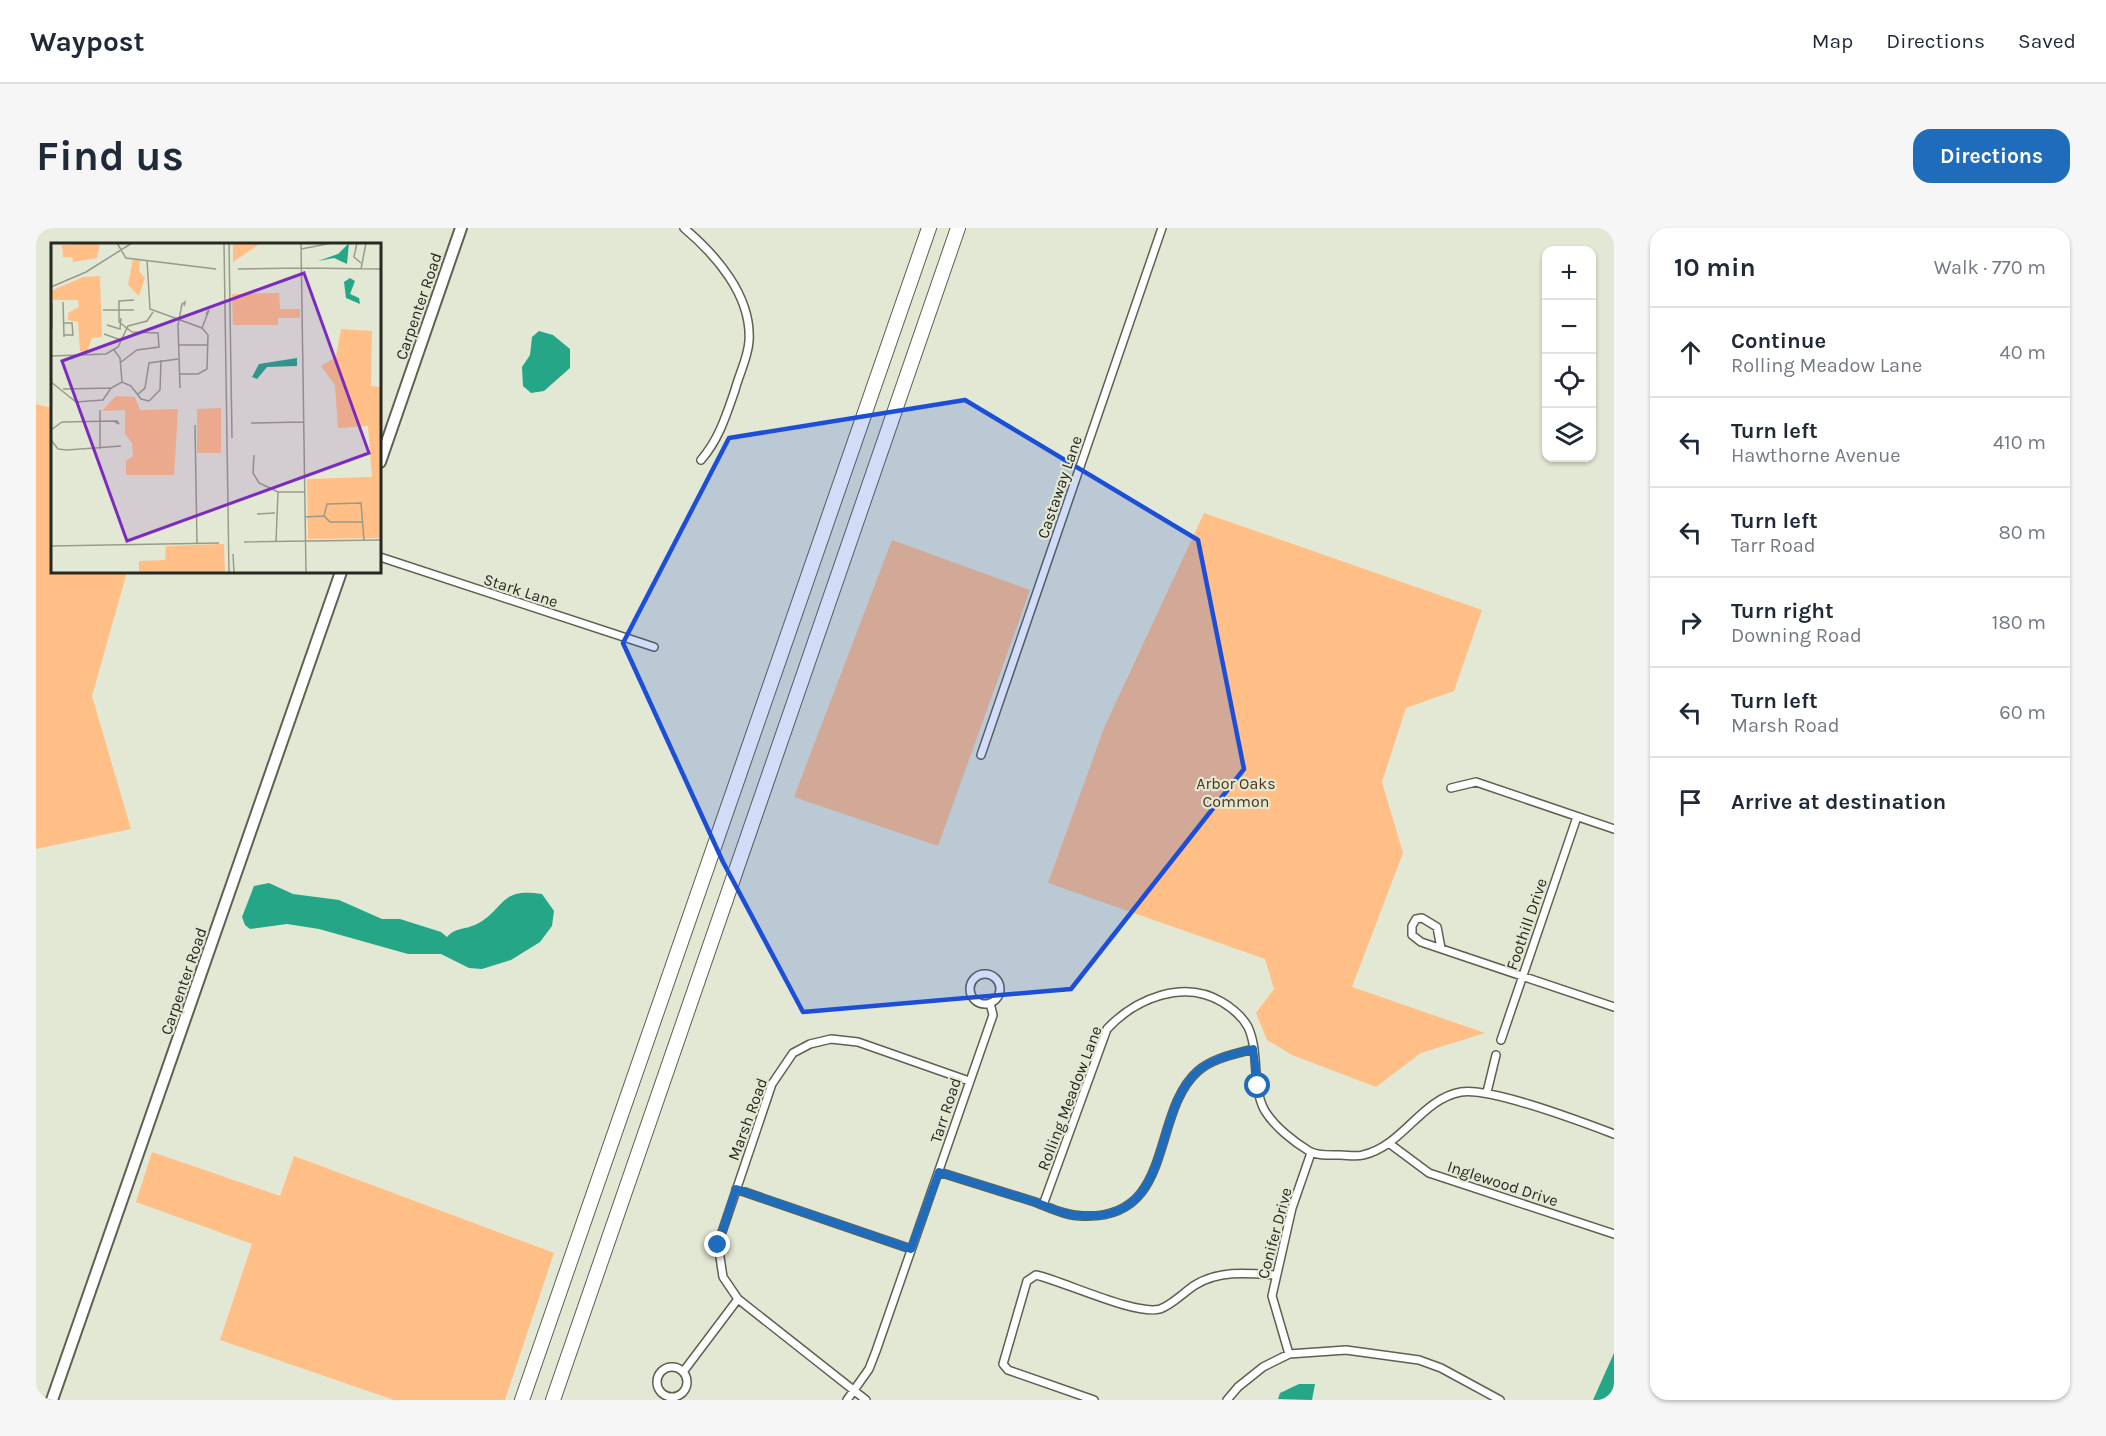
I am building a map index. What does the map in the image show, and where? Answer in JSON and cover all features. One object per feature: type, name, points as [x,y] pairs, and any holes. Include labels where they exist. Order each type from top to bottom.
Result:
[{"type":"highway","points":[[522,1400],[929,228]]},
{"type":"highway","points":[[553,1400],[958,228]]},
{"type":"main road","name":"Carpenter Road","points":[[381,459],[461,228]]},
{"type":"main road","name":"Carpenter Road","points":[[51,1400],[341,573]]},
{"type":"street","points":[[684,228],[719,263],[736,288],[748,322],[747,349],[730,406],[718,436],[701,460]]},
{"type":"street","name":"Castaway Lane","points":[[981,755],[1162,228]]},
{"type":"street","name":"Stark Lane","points":[[381,557],[654,647]]},
{"type":"street","points":[[1451,788],[1476,782],[1614,829]]},
{"type":"street","name":"Foothill Drive","points":[[1501,1040],[1577,817]]},
{"type":"street","points":[[1441,948],[1437,927],[1431,921],[1416,919],[1412,926],[1412,935],[1441,948],[1614,1007]]},
{"type":"street","points":[[982,975],[992,976],[999,983],[1000,993],[990,1003],[977,1001],[971,994],[974,980],[982,975]]},
{"type":"street","name":"Rolling Meadow Lane","points":[[1042,1205],[1104,1035],[1116,1019],[1128,1010],[1168,993],[1179,991],[1204,993],[1228,1006],[1240,1016],[1248,1027],[1258,1086],[1266,1112],[1278,1127],[1311,1153]]},
{"type":"street","name":"Tarr Road","points":[[847,1400],[869,1369],[876,1351],[993,1016],[990,1003]]},
{"type":"street","name":"Marsh Road","points":[[866,1400],[738,1299],[723,1277],[718,1245],[736,1189],[772,1084],[792,1053],[810,1044],[831,1038],[858,1042],[969,1081]]},
{"type":"street","points":[[939,1172],[1071,1215],[1099,1216],[1115,1212],[1135,1199],[1151,1179],[1180,1095],[1193,1076],[1217,1060],[1253,1049]]},
{"type":"street","points":[[1487,1092],[1496,1055]]},
{"type":"street","points":[[1311,1153],[1362,1155],[1390,1144],[1435,1103],[1460,1092],[1487,1092],[1614,1134]]},
{"type":"street","name":"Inglewood Drive","points":[[1390,1144],[1429,1173],[1614,1234]]},
{"type":"street","name":"Conifer Drive","points":[[1289,1354],[1274,1311],[1272,1296],[1292,1208],[1311,1153]]},
{"type":"street","points":[[736,1189],[911,1249]]},
{"type":"street","points":[[1094,1400],[1008,1370],[1003,1365],[1027,1281],[1036,1275],[1138,1308],[1160,1309],[1197,1284],[1214,1276],[1240,1272],[1275,1275]]},
{"type":"street","points":[[683,1372],[738,1299]]},
{"type":"street","points":[[1228,1399],[1238,1387],[1263,1367],[1289,1354],[1355,1350],[1410,1357],[1442,1368],[1500,1400]]},
{"type":"street","points":[[675,1367],[683,1372],[687,1386],[681,1394],[668,1396],[660,1390],[658,1376],[665,1369],[675,1367]]},
{"type":"highlighted area","points":[[965,400],[1198,540],[1244,769],[1071,989],[803,1012],[723,862],[623,643],[729,438]]},
{"type":"green space","points":[[36,404],[51,408],[51,573],[127,573],[92,696],[131,829],[36,849]]},
{"type":"green space","name":"Arbor Oaks Common","points":[[1204,513],[1482,610],[1454,691],[1406,708],[1382,782],[1403,853],[1352,987],[1485,1033],[1421,1053],[1376,1087],[1292,1055],[1267,1040],[1256,1013],[1274,989],[1265,959],[1048,883],[1104,728]]},
{"type":"green space","points":[[892,540],[1030,590],[938,846],[794,797]]},
{"type":"green space","points":[[152,1152],[280,1196],[294,1156],[554,1253],[505,1400],[394,1400],[220,1340],[252,1244],[136,1202]]},
{"type":"shaded area","points":[[539,331],[553,335],[570,349],[570,368],[544,391],[531,393],[523,386],[522,367],[530,355],[532,337]]},
{"type":"shaded area","points":[[269,883],[293,894],[339,900],[382,919],[400,919],[441,932],[447,937],[457,930],[477,924],[510,896],[518,894],[542,894],[554,911],[552,926],[540,942],[511,960],[482,969],[469,968],[441,954],[408,954],[319,929],[287,924],[250,929],[245,925],[242,917],[254,886]]},
{"type":"shaded area","points":[[1614,1353],[1614,1400],[1593,1400]]},
{"type":"shaded area","points":[[1299,1384],[1315,1384],[1312,1400],[1278,1399],[1280,1393]]},
{"type":"route","points":[[718,1245],[736,1189],[911,1249],[939,1172],[1071,1215],[1099,1216],[1115,1212],[1135,1199],[1151,1179],[1180,1095],[1200,1069],[1217,1060],[1253,1049],[1258,1086]]}]
